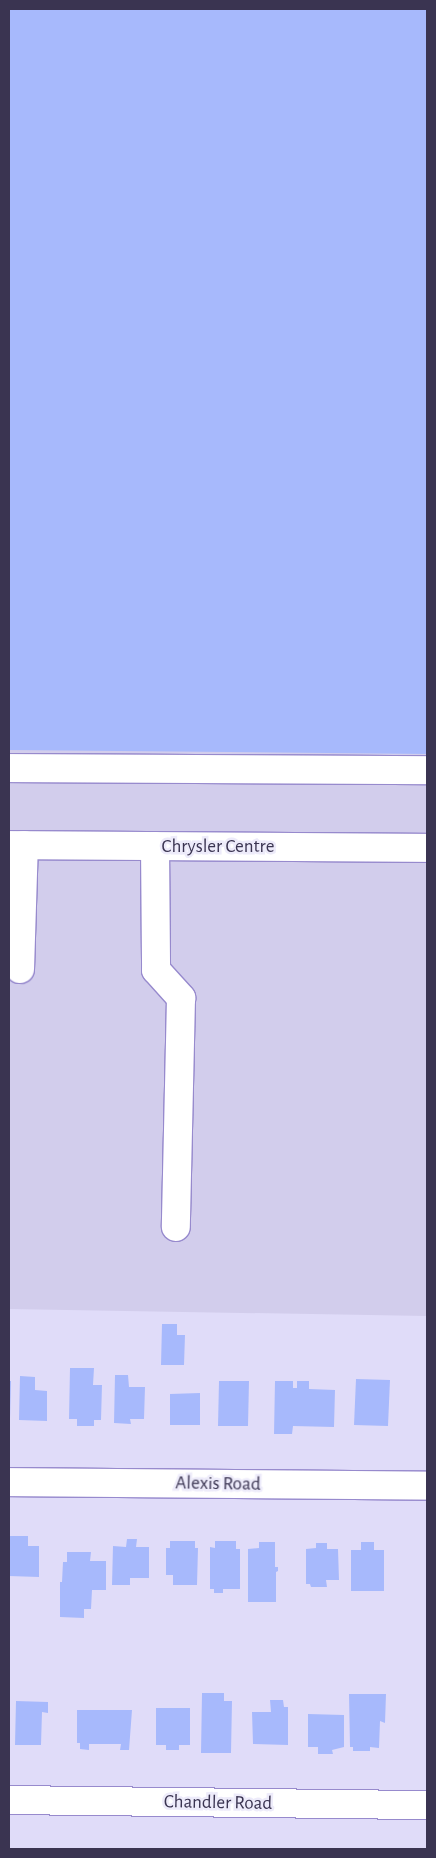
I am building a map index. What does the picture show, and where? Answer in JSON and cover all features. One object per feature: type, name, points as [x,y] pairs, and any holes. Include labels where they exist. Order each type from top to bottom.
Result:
[{"type":"street","points":[[9,768],[427,770]]},
{"type":"street","points":[[16,845],[20,969]]},
{"type":"street","name":"Chrysler Centre","points":[[16,845],[427,848]]},
{"type":"street","points":[[156,846],[156,970],[181,998],[176,1227]]},
{"type":"street","name":"Alexis Road","points":[[9,1482],[427,1486]]},
{"type":"street","name":"Chandler Road","points":[[9,1800],[427,1805]]},
{"type":"shaded area","points":[[9,9],[427,9],[427,1316],[9,1309]]},
{"type":"building","points":[[9,9],[427,9],[427,754],[9,750]]},
{"type":"building","points":[[162,1324],[177,1324],[177,1335],[185,1335],[184,1365],[161,1365]]},
{"type":"building","points":[[70,1368],[94,1368],[93,1385],[102,1385],[101,1420],[94,1420],[94,1426],[77,1426],[77,1419],[69,1419]]},
{"type":"building","points":[[115,1375],[128,1375],[129,1387],[145,1387],[144,1419],[130,1419],[131,1424],[114,1423]]},
{"type":"building","points":[[20,1376],[35,1377],[35,1390],[47,1391],[47,1421],[19,1420]]},
{"type":"building","points":[[356,1379],[390,1380],[388,1426],[354,1425]]},
{"type":"building","points":[[9,1381],[11,1381],[10,1419],[9,1419]]},
{"type":"building","points":[[219,1381],[249,1381],[248,1426],[218,1426]]},
{"type":"building","points":[[275,1381],[293,1381],[293,1388],[297,1388],[297,1381],[309,1381],[309,1389],[335,1390],[334,1427],[293,1426],[292,1434],[274,1434]]},
{"type":"building","points":[[200,1393],[200,1425],[170,1425],[170,1394]]},
{"type":"building","points":[[9,1536],[28,1536],[28,1546],[39,1546],[39,1577],[9,1576]]},
{"type":"building","points":[[127,1539],[137,1539],[136,1547],[149,1547],[149,1578],[130,1578],[130,1585],[112,1585],[113,1546],[126,1547]]},
{"type":"building","points":[[170,1541],[195,1541],[195,1548],[198,1548],[197,1585],[173,1585],[173,1575],[166,1575],[166,1548],[170,1548]]},
{"type":"building","points":[[215,1541],[236,1541],[236,1549],[240,1549],[240,1589],[223,1589],[223,1593],[214,1593],[214,1589],[210,1589],[210,1547],[215,1548]]},
{"type":"building","points":[[259,1542],[275,1542],[275,1567],[278,1567],[276,1572],[276,1602],[248,1602],[248,1549],[259,1548]]},
{"type":"building","points":[[361,1542],[374,1542],[374,1550],[384,1550],[384,1591],[351,1591],[351,1550],[361,1550]]},
{"type":"building","points":[[316,1543],[327,1543],[327,1549],[338,1549],[339,1580],[326,1580],[327,1587],[311,1587],[310,1584],[306,1584],[306,1549],[316,1548]]},
{"type":"building","points":[[67,1552],[91,1552],[90,1561],[106,1561],[106,1590],[92,1590],[91,1609],[84,1609],[84,1618],[60,1617],[60,1582],[62,1582],[63,1562],[67,1562]]},
{"type":"building","points":[[202,1693],[224,1693],[224,1701],[232,1701],[231,1753],[201,1753]]},
{"type":"building","points":[[349,1694],[386,1694],[385,1723],[380,1721],[379,1748],[370,1747],[370,1751],[353,1751],[353,1747],[350,1747]]},
{"type":"building","points":[[270,1700],[283,1700],[284,1707],[288,1707],[288,1745],[253,1744],[252,1712],[271,1712]]},
{"type":"building","points":[[16,1701],[48,1702],[48,1713],[42,1712],[41,1745],[15,1745]]},
{"type":"building","points":[[156,1708],[190,1708],[190,1745],[179,1745],[179,1750],[166,1750],[166,1745],[156,1745]]},
{"type":"building","points":[[77,1710],[132,1710],[129,1750],[120,1750],[121,1744],[89,1744],[89,1750],[80,1749],[80,1743],[77,1743]]},
{"type":"building","points":[[308,1714],[344,1715],[344,1747],[332,1750],[333,1754],[318,1754],[318,1747],[308,1747]]}]
